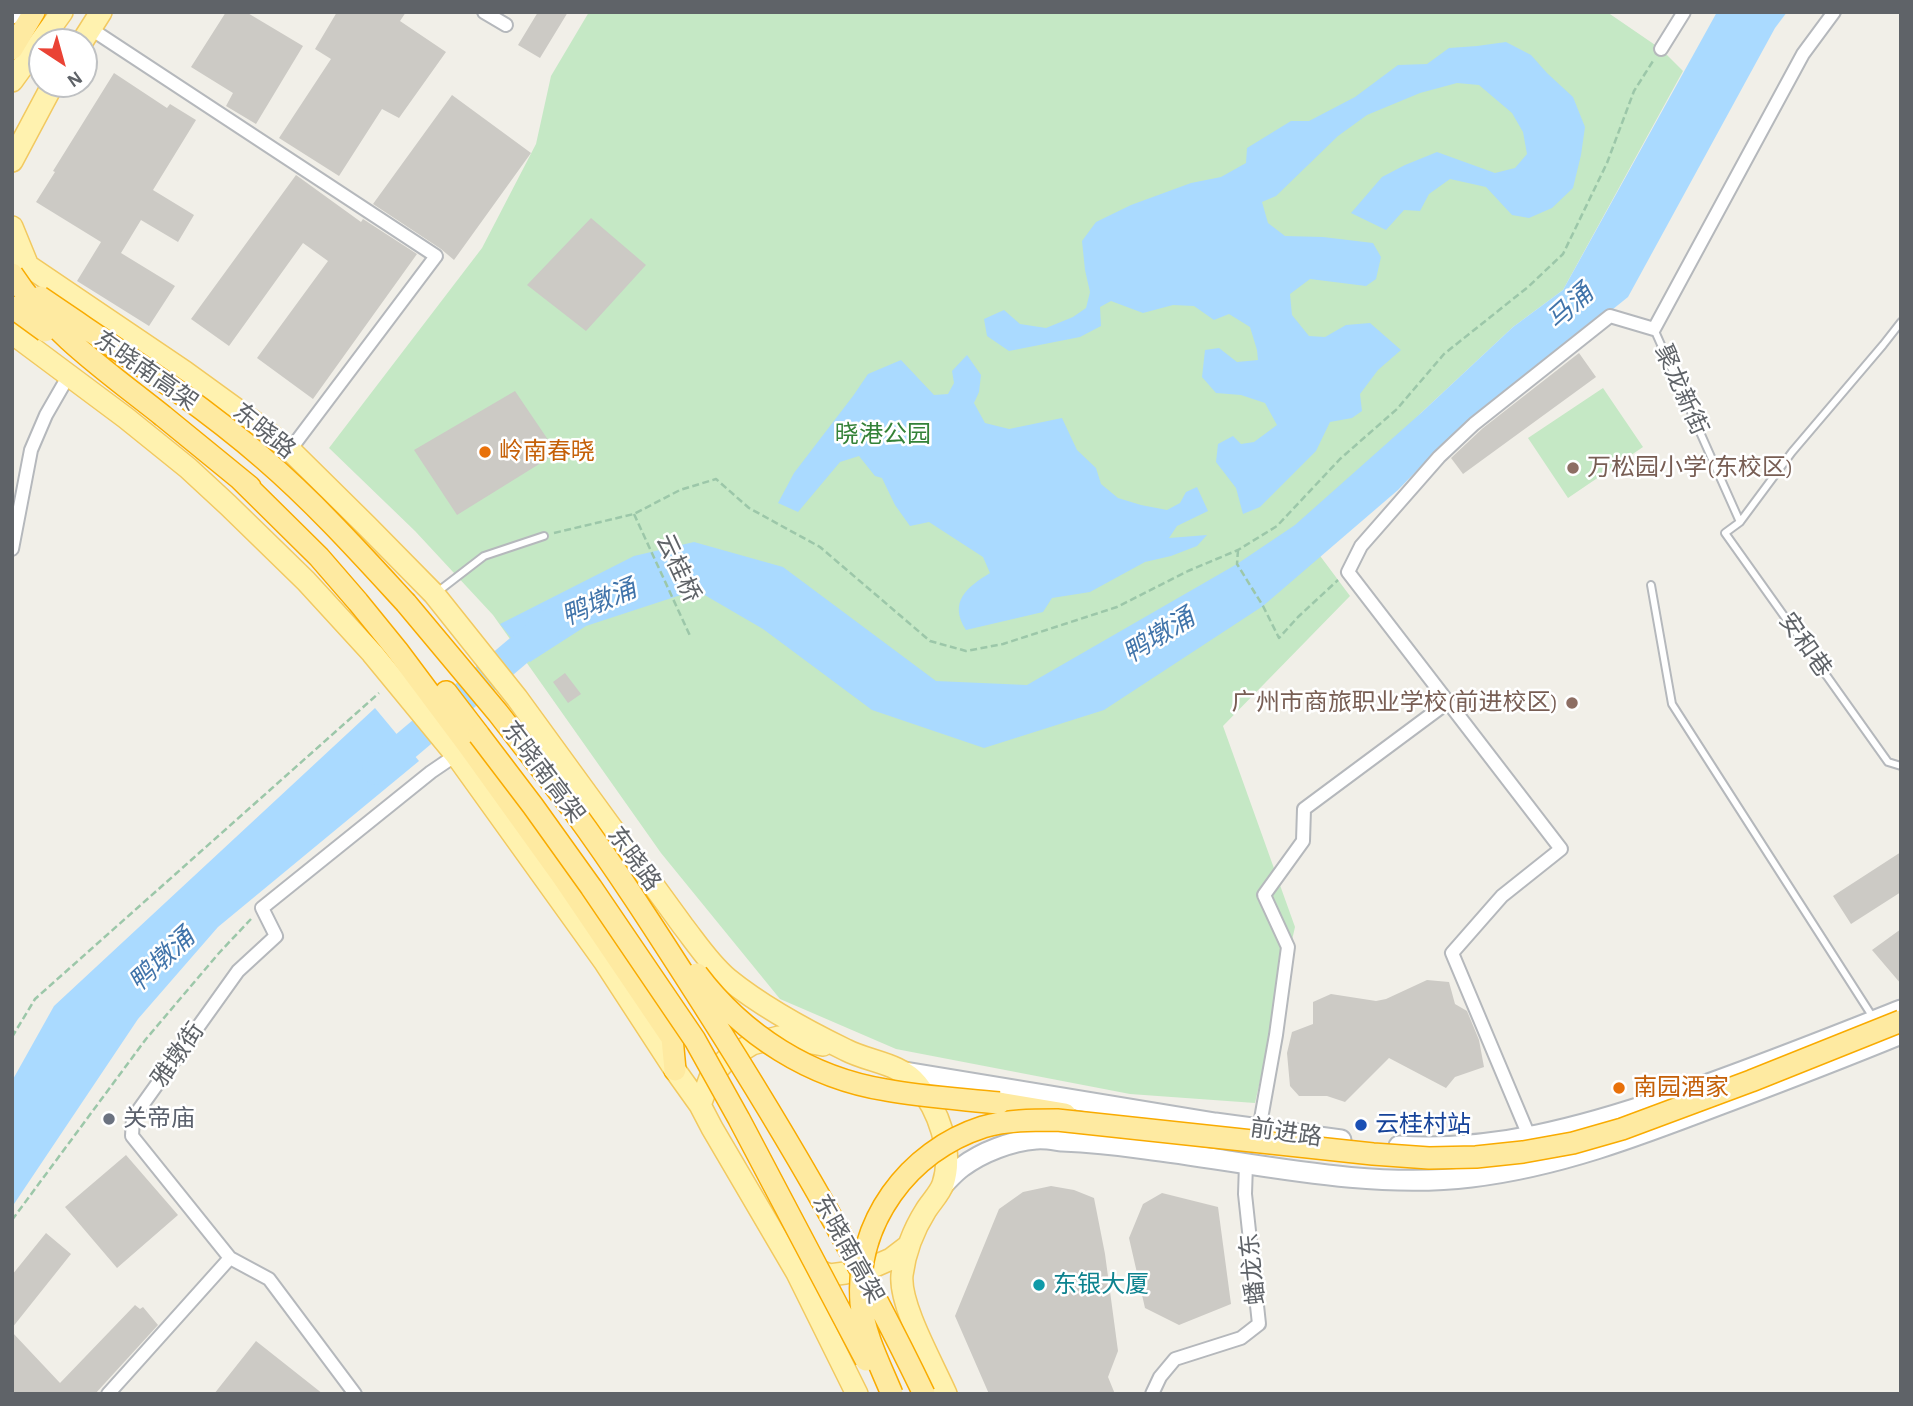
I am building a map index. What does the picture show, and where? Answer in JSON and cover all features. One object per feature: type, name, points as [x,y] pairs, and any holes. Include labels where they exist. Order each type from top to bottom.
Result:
[{"type":"highway","points":[[12,49],[34,12]]},
{"type":"highway","points":[[15,271],[39,310],[73,344],[163,416]]},
{"type":"highway","name":"东晓南高架","points":[[15,271],[40,297],[176,391],[264,459],[330,522],[406,603],[498,713],[598,844],[675,961],[779,1128],[842,1236],[924,1394]]},
{"type":"highway","name":"东晓南高架","points":[[12,307],[163,416],[239,478],[325,555],[399,634],[510,775],[591,887],[695,1040],[885,1394]]},
{"type":"highway","points":[[239,478],[319,557],[379,627],[468,745],[563,877],[672,1038],[675,1070]]},
{"type":"highway","points":[[598,844],[700,978],[734,1017],[771,1045],[815,1069],[837,1078],[884,1090],[999,1103],[1191,1134]]},
{"type":"highway","points":[[892,1394],[864,1322],[860,1287],[874,1225],[893,1191],[917,1163],[965,1134],[1000,1123],[1018,1121],[1082,1122],[1429,1158],[1523,1152],[1573,1143],[1622,1129],[1901,1021]]},
{"type":"main road","points":[[12,62],[61,13]]},
{"type":"main road","points":[[12,81],[61,13]]},
{"type":"main road","points":[[12,131],[40,98]]},
{"type":"main road","points":[[12,161],[45,98]]},
{"type":"main road","points":[[12,227],[15,271]]},
{"type":"main road","name":"东晓路","points":[[15,271],[72,296],[215,392],[290,450],[434,594],[517,698],[706,957],[745,992],[849,1052],[905,1072]]},
{"type":"main road","points":[[12,333],[157,443],[228,505],[306,581],[395,679],[452,750],[604,961],[700,1105],[797,1273],[857,1394]]},
{"type":"main road","points":[[12,339],[33,349]]},
{"type":"main road","name":"前进路","points":[[905,1072],[1259,1130],[1361,1143],[1457,1146],[1562,1130],[1617,1115],[1714,1082],[1901,1010]]},
{"type":"main road","name":"前进路","points":[[943,1185],[961,1168],[979,1157],[1009,1145],[1036,1139],[1105,1144],[1385,1180],[1427,1181],[1471,1177],[1549,1163],[1600,1149],[1901,1034]]},
{"type":"main road","points":[[700,1105],[710,1078],[726,1060],[751,1044],[779,1037],[849,1052]]},
{"type":"main road","points":[[1806,1046],[1797,1057],[1800,1068],[1813,1069]]},
{"type":"main road","points":[[1767,1062],[1780,1063],[1783,1074],[1775,1084]]},
{"type":"main road","points":[[905,1072],[918,1085],[932,1108],[947,1151],[943,1185],[908,1246],[902,1277],[908,1311],[946,1394]]},
{"type":"main road","points":[[784,1250],[804,1265],[830,1275],[875,1266],[891,1259],[908,1246]]},
{"type":"street","points":[[484,12],[506,25]]},
{"type":"street","points":[[1661,49],[1684,12]]},
{"type":"street","points":[[1529,1136],[1452,953],[1502,896],[1560,849],[1348,572],[1361,546],[1439,457],[1474,424],[1610,316],[1654,330],[1803,54],[1834,12]]},
{"type":"street","points":[[98,33],[436,256],[290,450]]},
{"type":"street","points":[[33,349],[72,296]]},
{"type":"street","points":[[12,549],[30,450],[69,375]]},
{"type":"street","points":[[1259,1130],[1288,947],[1264,895],[1303,841],[1304,809],[1448,702]]},
{"type":"street","points":[[262,908],[431,772],[452,750]]},
{"type":"street","name":"雅墩街","points":[[230,1258],[132,1136],[134,1118],[238,971],[276,936],[262,908]]},
{"type":"street","name":"蟠龙东","points":[[1153,1394],[1160,1377],[1175,1359],[1241,1338],[1259,1324],[1245,1194],[1246,1164]]},
{"type":"street","points":[[108,1394],[230,1258],[269,1279],[355,1394]]},
{"type":"lane","points":[[1740,522],[1792,452],[1901,322]]},
{"type":"lane","name":"聚龙新街","points":[[1654,330],[1740,522]]},
{"type":"lane","name":"安和巷","points":[[1740,522],[1726,533],[1888,762],[1901,766]]},
{"type":"lane","points":[[434,594],[484,556],[544,536]]},
{"type":"lane","points":[[1651,585],[1672,704],[1875,1020]]},
{"type":"path","points":[[544,536],[634,513],[680,490],[716,479],[749,508],[820,547],[930,641],[966,651],[1003,644],[1117,607],[1188,571],[1238,550],[1277,526],[1340,459],[1397,409],[1444,354],[1528,288],[1563,254],[1607,163],[1634,91],[1661,49]]},
{"type":"path","name":"云桂桥","points":[[634,513],[691,638]]},
{"type":"path","points":[[1238,550],[1237,564],[1279,638],[1348,572]]},
{"type":"path","points":[[12,1037],[35,999],[395,679]]},
{"type":"path","points":[[12,1220],[146,1039],[219,953],[262,908]]},
{"type":"green space","name":"晓港公园","points":[[589,12],[1607,12],[1661,49],[1683,71],[1563,290],[1513,327],[1421,413],[1309,541],[1350,596],[1223,726],[1295,927],[1255,1103],[1130,1094],[896,1049],[780,999],[661,853],[493,615],[415,531],[329,448],[482,248],[536,144],[551,76]]},
{"type":"green space","points":[[1603,388],[1643,447],[1568,498],[1528,438]]},
{"type":"water","name":"马涌","points":[[1717,12],[1787,12],[1775,28],[1628,297],[1434,453],[1398,490],[1263,606],[1104,710],[984,748],[872,710],[763,629],[696,590],[586,626],[530,662],[500,624],[634,556],[694,542],[783,567],[936,681],[1027,685],[1237,564],[1295,525],[1513,327],[1563,290]]},
{"type":"water","points":[[1506,42],[1531,55],[1573,97],[1585,127],[1573,188],[1552,208],[1529,218],[1512,215],[1486,187],[1450,179],[1429,194],[1420,211],[1404,210],[1386,230],[1351,213],[1382,177],[1437,152],[1495,173],[1515,168],[1527,154],[1523,132],[1512,113],[1479,85],[1457,83],[1420,93],[1367,115],[1338,136],[1276,196],[1262,202],[1268,223],[1285,236],[1373,243],[1381,257],[1376,279],[1366,286],[1310,279],[1290,294],[1292,315],[1309,336],[1325,337],[1346,325],[1370,323],[1401,350],[1378,370],[1360,394],[1362,411],[1352,418],[1330,422],[1316,451],[1260,507],[1243,514],[1236,488],[1216,462],[1218,444],[1233,436],[1241,444],[1254,442],[1277,425],[1265,403],[1241,395],[1216,393],[1202,377],[1205,350],[1219,348],[1237,362],[1258,360],[1250,327],[1229,314],[1214,320],[1194,306],[1173,305],[1143,313],[1111,301],[1100,307],[1101,326],[1080,337],[1009,351],[987,336],[984,319],[1004,310],[1020,324],[1046,328],[1073,317],[1086,308],[1090,292],[1082,241],[1096,222],[1131,205],[1191,183],[1221,177],[1246,163],[1247,148],[1291,121],[1309,121],[1355,97],[1398,65],[1427,64],[1449,48]]},
{"type":"water","points":[[967,355],[981,375],[979,392],[974,403],[985,423],[1009,429],[1062,418],[1077,450],[1096,468],[1101,484],[1118,498],[1167,510],[1180,503],[1186,492],[1197,487],[1208,511],[1177,526],[1169,538],[1207,535],[1197,546],[1145,562],[1090,592],[1052,598],[1043,612],[966,630],[959,611],[960,603],[974,584],[990,573],[983,557],[929,522],[910,526],[895,505],[882,478],[875,476],[859,456],[840,462],[798,512],[778,503],[794,473],[868,374],[901,360],[934,395],[948,394],[954,383],[952,371]]},
{"type":"water","points":[[375,708],[419,761],[218,927],[138,1019],[12,1207],[12,1081],[54,1006]]},
{"type":"building","points":[[226,12],[246,12],[303,46],[256,124],[226,106],[233,93],[191,67]]},
{"type":"building","points":[[337,12],[406,12],[400,21],[446,52],[399,118],[382,109],[339,176],[279,138],[331,59],[315,49]]},
{"type":"building","points":[[538,12],[568,12],[540,58],[518,45]]},
{"type":"building","points":[[114,73],[167,108],[170,104],[196,120],[153,190],[194,215],[178,242],[141,220],[121,253],[175,286],[149,326],[77,281],[101,242],[36,202]]},
{"type":"building","points":[[452,95],[531,153],[454,260],[373,204]]},
{"type":"building","points":[[296,175],[361,222],[363,219],[417,254],[313,399],[257,358],[328,261],[303,243],[229,346],[191,319]]},
{"type":"building","points":[[591,218],[646,265],[586,331],[527,285]]},
{"type":"building","points":[[1579,353],[1596,377],[1463,474],[1451,458],[1483,428]]},
{"type":"building","name":"岭南春晓","points":[[515,391],[557,453],[457,515],[414,450]]},
{"type":"building","points":[[565,673],[581,694],[568,703],[553,682]]},
{"type":"building","points":[[1901,852],[1901,892],[1851,924],[1833,896]]},
{"type":"building","points":[[1901,929],[1901,984],[1872,950]]},
{"type":"building","points":[[1427,980],[1449,982],[1455,1004],[1467,1011],[1479,1040],[1484,1067],[1455,1077],[1446,1088],[1389,1058],[1345,1102],[1327,1096],[1299,1096],[1290,1086],[1287,1053],[1292,1032],[1313,1024],[1313,1002],[1331,994],[1376,1001]]},
{"type":"building","points":[[126,1155],[178,1215],[117,1268],[65,1207]]},
{"type":"building","name":"东银大厦","points":[[1051,1186],[1074,1190],[1094,1198],[1105,1254],[1118,1351],[1108,1377],[1115,1394],[989,1394],[955,1316],[999,1209],[1023,1192]]},
{"type":"building","points":[[1162,1193],[1218,1207],[1231,1304],[1179,1325],[1145,1308],[1129,1238],[1143,1204]]},
{"type":"building","points":[[46,1233],[71,1254],[12,1328],[12,1275]]},
{"type":"building","points":[[135,1305],[140,1309],[143,1307],[158,1325],[95,1394],[12,1394],[12,1332],[60,1383]]},
{"type":"building","points":[[256,1341],[323,1394],[214,1394]]},
{"type":"waterway","name":"鸭墩涌","points":[[377,770],[550,624]]},
{"type":"place","name":"岭南春晓","points":[[485,452]]},
{"type":"place","name":"万松园小学(东校区)","points":[[1573,468]]},
{"type":"place","name":"广州市商旅职业学校(前进校区)","points":[[1572,703]]},
{"type":"place","name":"南园酒家","points":[[1619,1088]]},
{"type":"place","name":"关帝庙","points":[[109,1119]]},
{"type":"place","name":"云桂村站","points":[[1361,1125]]},
{"type":"place","name":"东银大厦","points":[[1039,1285]]}]
